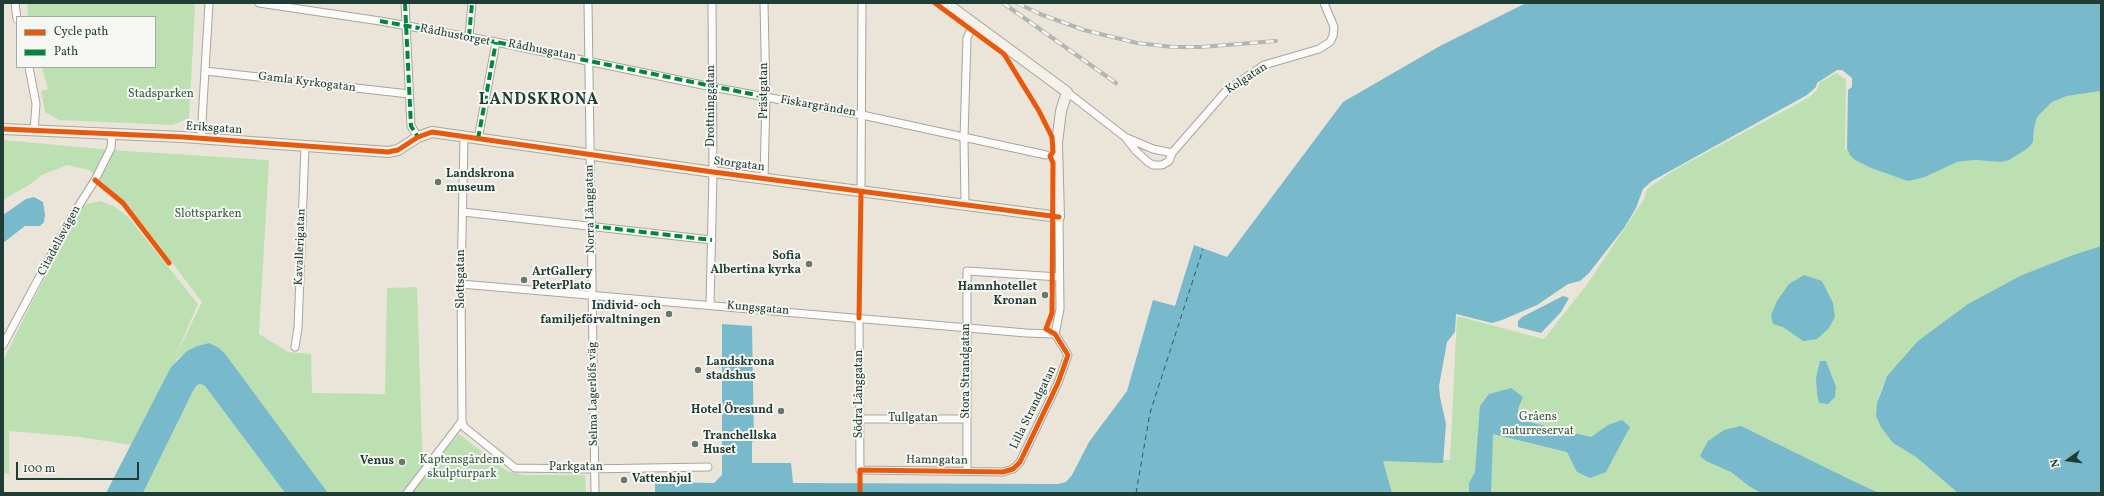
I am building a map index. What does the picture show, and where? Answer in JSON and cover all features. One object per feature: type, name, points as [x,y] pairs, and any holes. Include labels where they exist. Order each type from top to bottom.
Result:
[{"type":"street","points":[[16,3],[17,16]]},
{"type":"street","points":[[201,138],[209,3]]},
{"type":"street","points":[[259,3],[407,26],[405,3]]},
{"type":"street","points":[[469,38],[472,3]]},
{"type":"street","name":"Norra Långgatan","points":[[588,3],[592,296]]},
{"type":"street","name":"Drottninggatan","points":[[710,305],[713,172],[712,3]]},
{"type":"street","name":"Prästgatan","points":[[764,3],[766,97],[764,179]]},
{"type":"street","points":[[861,192],[862,3]]},
{"type":"street","points":[[946,3],[1067,92],[1061,111],[1058,142],[1060,309],[1055,334]]},
{"type":"street","name":"Kolgatan","points":[[1067,92],[1125,137],[1136,151],[1153,165],[1157,166],[1166,164],[1172,153],[1226,91],[1264,65],[1322,48],[1330,42],[1334,31],[1333,23],[1324,3]]},
{"type":"street","points":[[965,205],[964,138],[967,38],[974,23]]},
{"type":"street","name":"Rådhustorget","points":[[418,137],[411,126],[407,26],[496,42],[478,139]]},
{"type":"street","name":"Rådhusgatan","points":[[496,42],[588,60]]},
{"type":"street","name":"Fiskargränden","points":[[588,60],[712,87],[862,115],[1046,155]]},
{"type":"street","points":[[29,68],[36,104],[34,131]]},
{"type":"street","name":"Gamla Kyrkogatan","points":[[205,71],[409,94]]},
{"type":"street","name":"Eriksgatan","points":[[3,129],[201,138],[305,147],[388,152],[398,150],[418,137]]},
{"type":"street","name":"Storgatan","points":[[418,137],[432,132],[764,179],[1059,217]]},
{"type":"street","name":"Citadellsvägen","points":[[3,345],[71,218],[95,180],[110,148],[112,134]]},
{"type":"street","name":"Slottsgatan","points":[[462,421],[464,137]]},
{"type":"street","name":"Kolgatan","points":[[1125,137],[1153,149],[1172,153]]},
{"type":"street","name":"Kavallerigatan","points":[[295,347],[298,328],[305,147]]},
{"type":"street","points":[[463,212],[712,240]]},
{"type":"street","name":"Stora Strandgatan","points":[[967,471],[967,271],[1059,277]]},
{"type":"street","name":"Kungsgatan","points":[[462,284],[1026,333],[1055,334]]},
{"type":"street","name":"Selma Lagerlöfs väg","points":[[592,296],[595,493]]},
{"type":"street","name":"Södra Långgatan","points":[[859,318],[860,470]]},
{"type":"street","name":"Lilla Strandgatan","points":[[1013,469],[1020,462],[1065,367],[1068,355],[1055,334]]},
{"type":"street","name":"Tullgatan","points":[[860,419],[967,419]]},
{"type":"street","points":[[407,493],[462,421]]},
{"type":"street","name":"Parkgatan","points":[[462,421],[469,432],[515,468],[595,469],[708,467]]},
{"type":"street","name":"Hamngatan","points":[[860,470],[1003,472],[1013,469]]},
{"type":"green space","name":"Stadsparken","points":[[27,3],[192,3],[195,6],[189,118],[173,125],[59,120],[45,112],[41,91],[48,89],[42,68],[156,68],[156,16],[28,16]]},
{"type":"green space","name":"Gråens naturreservat","points":[[1836,73],[1846,79],[1845,150],[1847,148],[1855,160],[1871,168],[1884,172],[1925,177],[1957,162],[1974,160],[2001,162],[2033,142],[2037,117],[2052,102],[2067,96],[2101,91],[2101,246],[2073,255],[2022,275],[1902,360],[1887,376],[1882,387],[1877,403],[1893,443],[1916,457],[1958,493],[1388,493],[1378,459],[1450,460],[1457,316],[1544,339],[1588,283],[1644,199],[1647,189],[1674,170],[1808,98],[1817,90],[1819,83]]},
{"type":"green space","points":[[3,140],[111,150],[269,160],[259,334],[288,352],[311,354],[312,393],[385,394],[387,288],[417,287],[423,476],[459,434],[507,471],[525,475],[585,475],[586,493],[328,493],[226,355],[209,343],[197,346],[177,359],[131,445],[80,437],[9,431],[9,474],[3,473],[3,361],[32,302],[84,205],[100,201],[114,206],[128,217],[198,304],[174,359],[202,302],[129,206],[89,170],[67,165],[42,175],[29,185],[3,200]]},
{"type":"green space","points":[[201,384],[205,386],[285,493],[143,493],[193,391],[197,385]]},
{"type":"water","points":[[1526,3],[2101,3],[2101,91],[2067,96],[2052,102],[2037,117],[2033,142],[2028,148],[2009,160],[2001,162],[1974,160],[1957,162],[1925,177],[1908,181],[1871,168],[1855,160],[1850,155],[1847,148],[1848,90],[1852,87],[1852,78],[1842,70],[1837,70],[1817,83],[1816,87],[1807,95],[1652,181],[1643,189],[1636,208],[1624,228],[1589,273],[1580,281],[1568,284],[1537,305],[1492,323],[1456,314],[1455,332],[1447,342],[1439,386],[1446,424],[1443,463],[1383,461],[1392,493],[655,493],[655,482],[714,483],[722,475],[722,324],[752,326],[754,441],[752,442],[752,463],[791,463],[793,483],[1058,484],[1066,482],[1072,475],[1089,442],[1127,391],[1153,300],[1175,306],[1194,245],[1227,257],[1343,102],[1440,46]]},
{"type":"water","points":[[34,197],[43,202],[45,214],[44,222],[40,226],[25,226],[3,243],[3,215],[26,199]]},
{"type":"water","points":[[2101,246],[2101,493],[1958,493],[1916,457],[1893,443],[1881,427],[1876,416],[1877,403],[1887,376],[1918,341],[1968,304],[2022,275],[2073,255]]},
{"type":"water","points":[[1804,275],[1822,281],[1833,303],[1835,317],[1829,328],[1817,339],[1803,341],[1783,327],[1773,324],[1771,315],[1777,301],[1789,284]]},
{"type":"water","points":[[1563,296],[1569,298],[1561,312],[1541,333],[1518,327],[1518,321],[1522,317]]},
{"type":"water","points":[[209,343],[219,348],[226,355],[328,493],[285,493],[205,386],[201,384],[197,385],[193,391],[143,493],[106,493],[171,367],[187,351],[197,346]]},
{"type":"water","points":[[1820,361],[1826,361],[1836,387],[1835,397],[1828,404],[1819,403],[1817,393],[1816,378]]},
{"type":"water","points":[[1511,388],[1523,397],[1518,409],[1519,418],[1533,423],[1591,437],[1608,425],[1622,420],[1630,427],[1606,472],[1590,478],[1577,472],[1567,452],[1493,434],[1491,493],[1469,493],[1469,483],[1475,472],[1480,406],[1489,394]]},
{"type":"water","points":[[1741,426],[1879,493],[1761,493],[1731,472],[1706,461],[1700,456],[1708,441],[1724,430]]},
{"type":"ferry route","points":[[1136,493],[1150,413],[1203,249]]},
{"type":"railway","points":[[1003,3],[1116,83]]},
{"type":"railway","points":[[1017,3],[1040,14],[1084,30],[1137,43],[1173,47],[1201,47],[1276,41]]},
{"type":"marked path","points":[[405,3],[411,126],[418,137]]},
{"type":"marked path","points":[[469,37],[472,3]]},
{"type":"marked path","points":[[380,21],[496,42],[766,97]]},
{"type":"marked path","points":[[478,139],[496,42]]},
{"type":"marked path","points":[[591,226],[712,240]]},
{"type":"cycle path","points":[[860,493],[860,470],[1003,472],[1013,469],[1020,462],[1058,383],[1068,355],[1055,334],[1046,329],[1052,313],[1053,163],[1050,156],[1053,152],[1052,137],[1039,111],[1004,54],[935,3]]},
{"type":"cycle path","points":[[3,129],[183,137],[388,152],[398,150],[418,137],[432,132],[713,172],[1059,217]]},
{"type":"cycle path","points":[[95,180],[123,203],[169,263]]},
{"type":"cycle path","points":[[859,318],[861,192]]},
{"type":"place","name":"Landskrona museum","points":[[438,182]]},
{"type":"place","name":"Sofia Albertina kyrka","points":[[809,264]]},
{"type":"place","name":"ArtGallery PeterPlato","points":[[524,280]]},
{"type":"place","name":"Hamnhotellet Kronan","points":[[1045,295]]},
{"type":"place","name":"Individ- och familjeförvaltningen","points":[[669,314]]},
{"type":"place","name":"Landskrona stadshus","points":[[698,370]]},
{"type":"place","name":"Hotel Öresund","points":[[781,411]]},
{"type":"place","name":"Tranchellska Huset","points":[[695,444]]},
{"type":"place","name":"Venus","points":[[402,462]]},
{"type":"place","name":"Vattenhjul","points":[[624,480]]},
{"type":"district","name":"LANDSKRONA","points":[[539,101]]},
{"type":"park label","name":"Slottsparken","points":[[208,215]]},
{"type":"park label","name":"Kaptensgårdens skulpturpark","points":[[462,468]]}]
